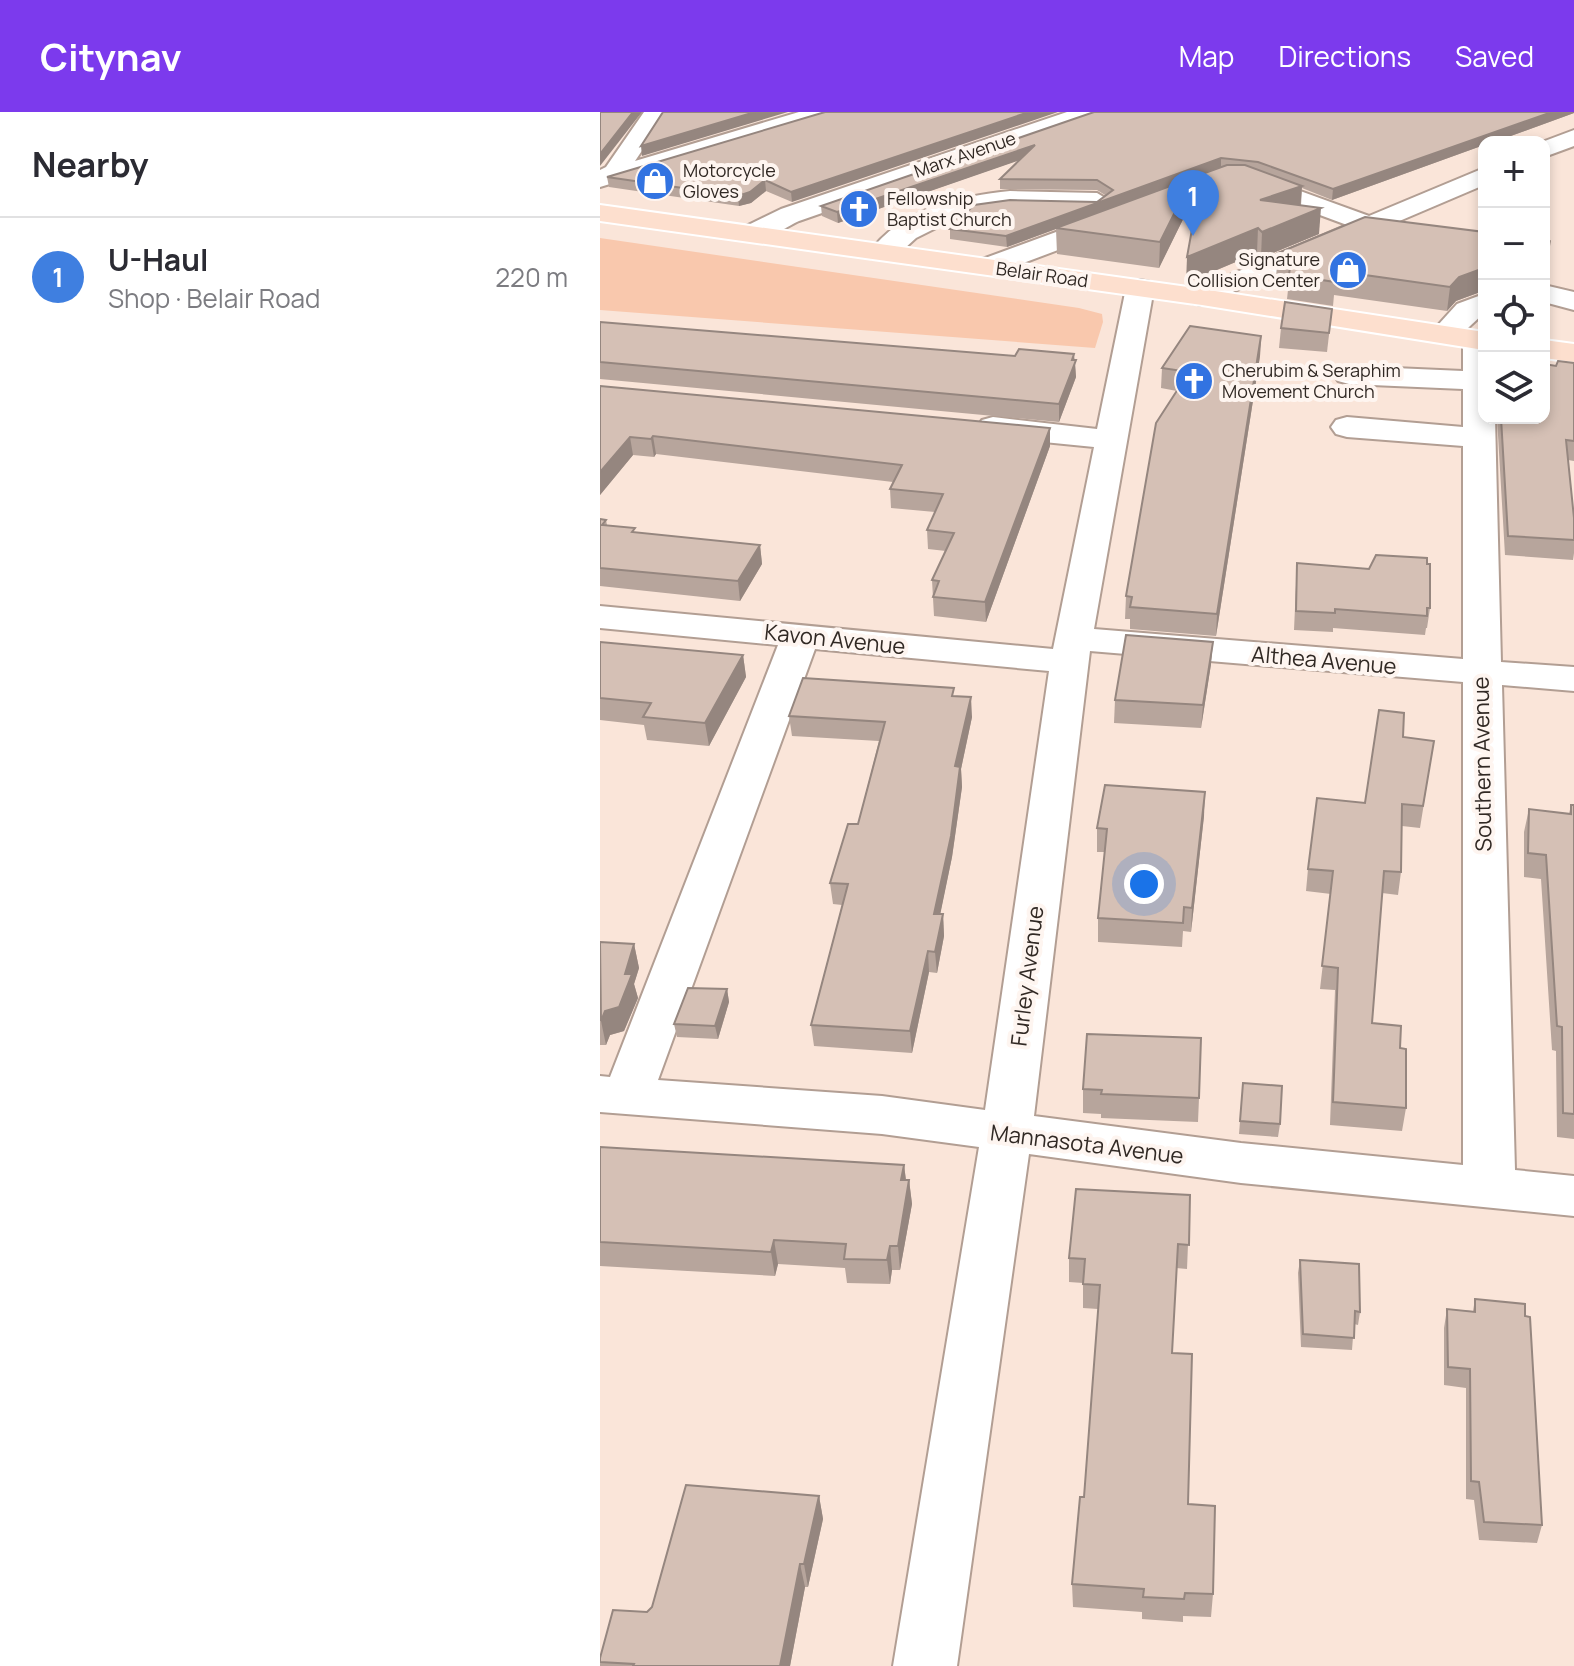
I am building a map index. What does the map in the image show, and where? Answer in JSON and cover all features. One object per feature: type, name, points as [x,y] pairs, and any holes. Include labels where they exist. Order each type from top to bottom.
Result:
[{"type":"main road","name":"Belair Road","points":[[600,213],[1202,297],[1472,330]]},
{"type":"main road","points":[[1550,350],[1574,353]]},
{"type":"street","points":[[607,176],[630,150],[656,112]]},
{"type":"street","points":[[607,176],[653,165],[823,112]]},
{"type":"street","name":"Marx Avenue","points":[[751,234],[790,215],[1090,112]]},
{"type":"street","points":[[1550,147],[1574,137]]},
{"type":"street","points":[[600,146],[630,150]]},
{"type":"street","points":[[987,267],[1222,179],[1247,180],[1370,225]]},
{"type":"street","points":[[1202,297],[1478,179]]},
{"type":"street","points":[[883,253],[902,233],[972,201],[1014,197],[1097,201]]},
{"type":"street","name":"Furley Avenue","points":[[925,1666],[1006,1133],[1072,651],[1140,288]]},
{"type":"street","points":[[1550,295],[1574,301]]},
{"type":"street","name":"Southern Avenue","points":[[1472,330],[1478,381]]},
{"type":"street","points":[[1349,375],[1478,381]]},
{"type":"street","name":"Southern Avenue","points":[[1478,424],[1489,1188]]},
{"type":"street","points":[[970,425],[1078,434],[1109,441]]},
{"type":"street","points":[[1347,427],[1478,438]]},
{"type":"street","name":"Kavon Avenue","points":[[600,617],[801,635],[1072,651]]},
{"type":"street","points":[[613,1095],[801,635]]},
{"type":"street","name":"Althea Avenue","points":[[1072,651],[1574,679]]},
{"type":"street","name":"Mannasota Avenue","points":[[613,1095],[882,1115],[1241,1163],[1574,1196]]},
{"type":"shaded area","points":[[600,238],[1079,308],[1102,314],[1103,322],[1095,348],[600,310]]},
{"type":"building","points":[[600,112],[633,112],[600,154]]},
{"type":"building","points":[[663,112],[755,112],[641,146]]},
{"type":"building","points":[[825,112],[1029,112],[791,192],[765,180],[750,192],[738,196],[607,177]]},
{"type":"building","points":[[1094,112],[1552,112],[1333,189],[1258,162],[1221,158],[1006,236],[950,229],[974,205],[1010,200],[1097,202],[1113,190],[1097,180],[1000,179],[1035,145],[837,212],[821,206]]},
{"type":"building","points":[[1227,165],[1245,165],[1302,186],[1260,200],[1321,208],[1262,232],[1258,228],[1187,257],[1202,174]]},
{"type":"building","points":[[1192,178],[1160,242],[1056,228]]},
{"type":"building","points":[[1365,217],[1478,231],[1478,270],[1459,277],[1450,287],[1336,271],[1335,282],[1289,275],[1290,267],[1278,253]]},
{"type":"building","points":[[1285,302],[1332,309],[1329,333],[1281,328]]},
{"type":"building","points":[[600,322],[1015,356],[1019,349],[1074,354],[1072,360],[1076,360],[1059,404],[600,362]]},
{"type":"building","points":[[1190,326],[1261,336],[1217,614],[1130,607],[1132,597],[1126,596],[1156,423],[1189,372],[1162,368]]},
{"type":"building","points":[[1558,361],[1574,363],[1574,441],[1566,440],[1574,540],[1508,536],[1501,424],[1550,424],[1550,365],[1556,366]]},
{"type":"building","points":[[600,386],[1050,428],[985,602],[933,597],[939,581],[932,580],[954,533],[927,530],[943,494],[890,489],[902,465],[653,436],[651,439],[630,437],[600,472]]},
{"type":"building","points":[[600,519],[606,520],[602,525],[635,528],[632,532],[760,545],[738,581],[600,568]]},
{"type":"building","points":[[1376,555],[1427,558],[1427,564],[1430,564],[1430,608],[1427,608],[1427,616],[1335,609],[1335,613],[1296,611],[1297,563],[1369,569]]},
{"type":"building","points":[[1126,635],[1213,642],[1203,705],[1115,700]]},
{"type":"building","points":[[600,642],[743,655],[705,723],[643,717],[651,703],[600,698]]},
{"type":"building","points":[[803,678],[954,688],[952,696],[971,697],[955,766],[960,767],[951,836],[934,914],[943,914],[935,952],[928,951],[910,1031],[811,1025],[848,884],[830,883],[848,824],[858,824],[885,722],[789,716]]},
{"type":"building","points":[[1379,710],[1404,713],[1403,737],[1434,741],[1423,806],[1402,804],[1401,872],[1384,871],[1372,1023],[1401,1026],[1400,1048],[1406,1049],[1406,1108],[1333,1102],[1338,968],[1322,966],[1333,871],[1308,869],[1317,798],[1365,803]]},
{"type":"building","points":[[1105,785],[1205,792],[1192,908],[1184,907],[1183,923],[1098,918],[1107,829],[1097,828]]},
{"type":"building","points":[[1571,805],[1574,805],[1574,1114],[1563,1113],[1562,1027],[1557,1026],[1546,855],[1528,853],[1529,809],[1571,814]]},
{"type":"building","points":[[600,942],[634,944],[625,974],[632,974],[619,1007],[605,1011],[601,1021]]},
{"type":"building","points":[[688,988],[727,989],[715,1026],[674,1024]]},
{"type":"building","points":[[1087,1034],[1201,1038],[1199,1098],[1101,1094],[1102,1090],[1083,1089]]},
{"type":"building","points":[[1243,1083],[1282,1086],[1280,1124],[1240,1121]]},
{"type":"building","points":[[600,1147],[904,1165],[901,1180],[909,1180],[898,1246],[890,1246],[887,1260],[844,1259],[846,1244],[774,1240],[771,1252],[600,1242]]},
{"type":"building","points":[[1076,1189],[1190,1195],[1189,1245],[1178,1244],[1172,1353],[1192,1354],[1188,1504],[1215,1506],[1213,1594],[1185,1593],[1184,1599],[1143,1597],[1144,1589],[1072,1584],[1080,1497],[1084,1497],[1100,1285],[1083,1284],[1085,1259],[1069,1258]]},
{"type":"building","points":[[1300,1260],[1359,1264],[1360,1312],[1355,1311],[1354,1338],[1303,1334]]},
{"type":"building","points":[[1475,1299],[1525,1304],[1525,1316],[1530,1317],[1542,1525],[1484,1522],[1479,1482],[1471,1481],[1470,1369],[1448,1367],[1447,1309],[1475,1312]]},
{"type":"building","points":[[686,1485],[819,1496],[804,1564],[800,1564],[780,1666],[633,1666],[600,1662],[613,1610],[647,1612],[652,1607]]},
{"type":"place","name":"Motorcycle Gloves","points":[[655,181]]},
{"type":"place","name":"Fellowship Baptist Church","points":[[859,209]]},
{"type":"place","name":"U-Haul","points":[[1193,236]]},
{"type":"place","name":"Signature Collision Center","points":[[1348,270]]},
{"type":"place","name":"Cherubim & Seraphim Movement Church","points":[[1194,381]]}]
